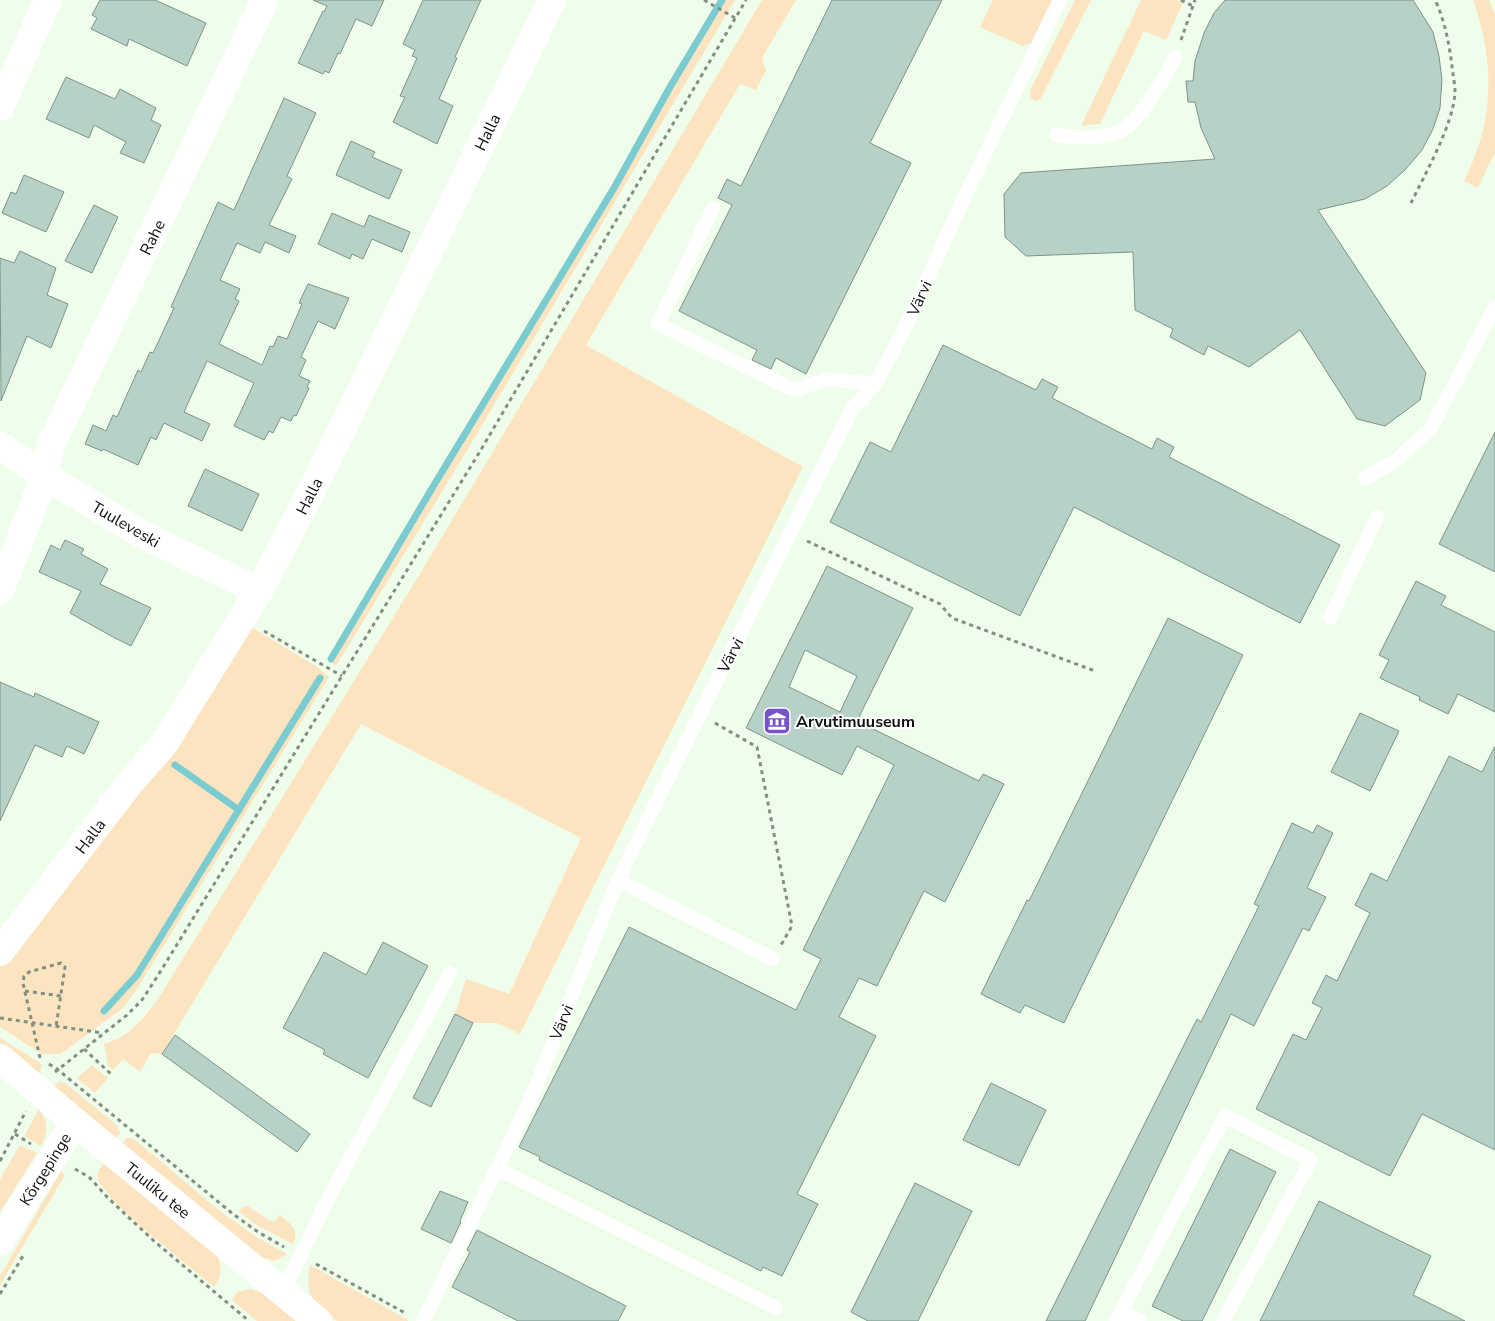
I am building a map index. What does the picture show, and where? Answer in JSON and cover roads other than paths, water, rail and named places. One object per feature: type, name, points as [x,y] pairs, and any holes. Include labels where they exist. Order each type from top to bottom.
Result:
[{"type":"street","points":[[0,108],[48,0]]},
{"type":"street","name":"Rahe","points":[[0,591],[45,476],[50,447],[265,0]]},
{"type":"street","name":"Halla","points":[[0,952],[130,784],[164,744],[259,591],[316,482],[552,0]]},
{"type":"street","name":"Tuuleveski","points":[[0,446],[45,476],[143,535],[259,591]]},
{"type":"street","name":"Tuuliku tee","points":[[0,1058],[75,1122],[318,1321]]},
{"type":"street","name":"Kõrgepinge","points":[[0,1241],[75,1122]]},
{"type":"lane","name":"Värvi","points":[[423,1321],[529,1103],[618,880],[852,409],[875,384],[903,332],[971,183],[1060,0]]},
{"type":"lane","points":[[1056,135],[1072,138],[1107,136],[1126,128],[1139,114],[1167,73],[1175,57]]},
{"type":"lane","points":[[714,208],[658,324],[794,390],[829,379],[875,384]]},
{"type":"lane","points":[[1365,478],[1396,461],[1431,428],[1495,307]]},
{"type":"lane","points":[[1330,618],[1377,517]]},
{"type":"lane","points":[[618,880],[773,958]]},
{"type":"lane","points":[[282,1292],[327,1201],[450,973]]},
{"type":"lane","points":[[1140,1321],[1119,1316],[1225,1116],[1311,1160],[1223,1321]]},
{"type":"lane","points":[[498,1168],[776,1308]]},
{"type":"waterway","points":[[331,659],[614,188],[670,87],[722,0]]},
{"type":"waterway","points":[[104,1011],[137,975],[320,678]]},
{"type":"waterway","points":[[175,765],[239,810]]},
{"type":"place","name":"Arvutimuuseum","points":[[777,721]]}]
